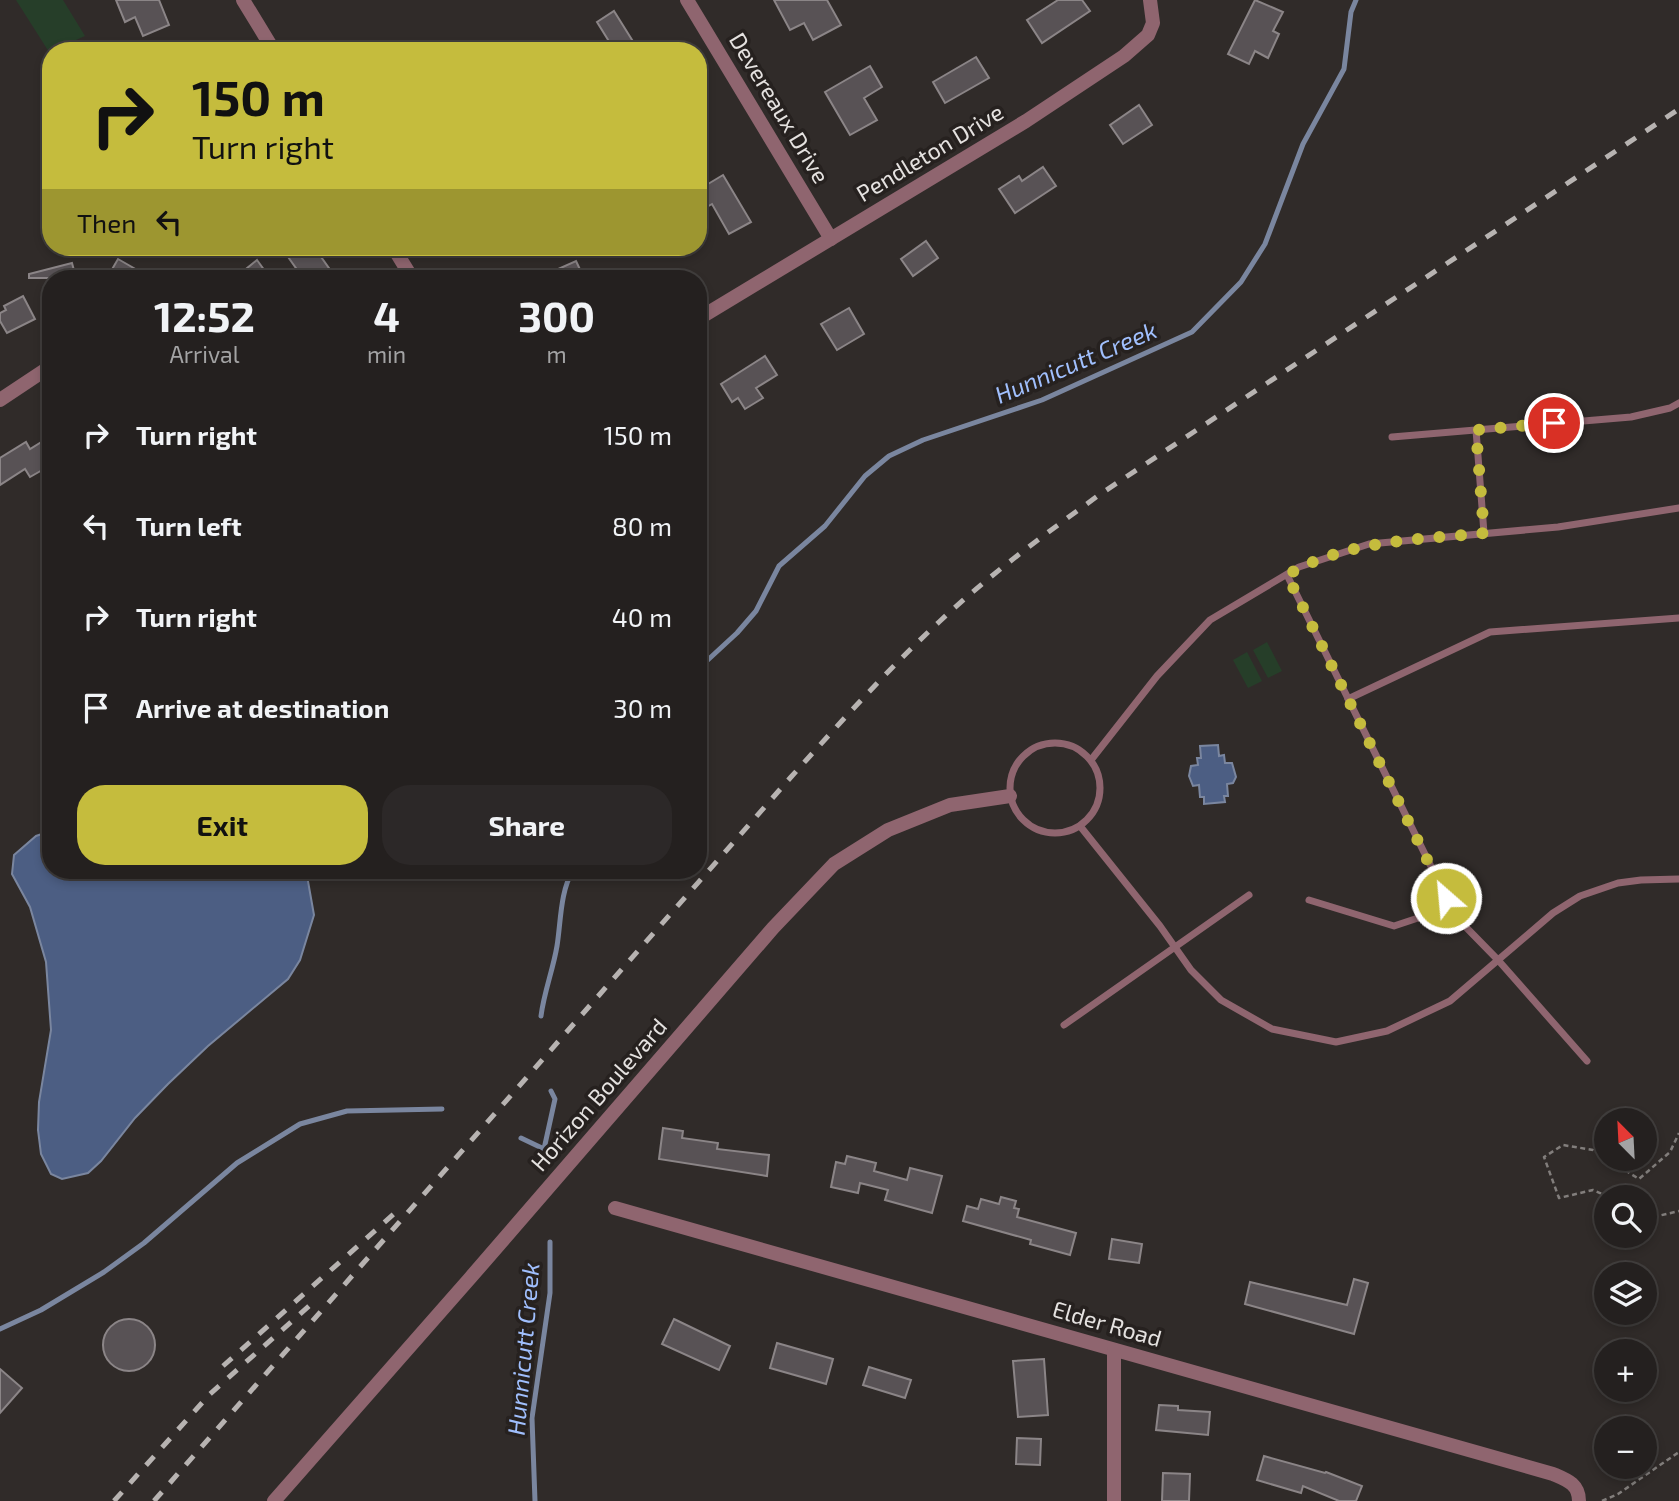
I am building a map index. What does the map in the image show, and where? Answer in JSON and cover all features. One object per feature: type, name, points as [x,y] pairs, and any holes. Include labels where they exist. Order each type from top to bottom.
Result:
[{"type":"street","points":[[243,0],[269,42]]},
{"type":"street","name":"Devereaux Drive","points":[[687,0],[831,239]]},
{"type":"street","name":"Pendleton Drive","points":[[707,314],[1026,121],[1124,56],[1148,35],[1153,23],[1150,0]]},
{"type":"street","points":[[0,400],[42,372]]},
{"type":"street","name":"Horizon Boulevard","points":[[274,1501],[773,928],[834,864],[888,830],[950,805],[1010,796]]},
{"type":"street","name":"Elder Road","points":[[615,1208],[1553,1474],[1570,1482],[1579,1498]]},
{"type":"street","points":[[1114,1350],[1114,1501]]},
{"type":"lane","points":[[1392,437],[1631,417],[1670,408],[1679,403]]},
{"type":"lane","points":[[1476,430],[1484,533]]},
{"type":"lane","points":[[1091,760],[1157,676],[1210,620],[1299,567],[1369,544],[1558,527],[1679,508]]},
{"type":"lane","points":[[1287,575],[1456,918],[1498,960],[1587,1061]]},
{"type":"lane","points":[[1348,699],[1490,632],[1679,618]]},
{"type":"lane","points":[[1051,743],[1066,744],[1080,750],[1091,760],[1100,780],[1098,803],[1091,816],[1080,826],[1052,834],[1037,830],[1024,822],[1015,811],[1010,796],[1010,781],[1015,767],[1024,755],[1036,747],[1051,743]]},
{"type":"lane","points":[[1080,826],[1191,970],[1220,1000],[1272,1029],[1336,1042],[1387,1031],[1450,1001],[1553,913],[1580,897],[1618,883],[1679,879]]},
{"type":"lane","points":[[1064,1025],[1249,895]]},
{"type":"lane","points":[[1309,900],[1394,926],[1418,918],[1446,898]]},
{"type":"path","points":[[1594,1190],[1559,1198],[1544,1157],[1563,1144],[1593,1150],[1639,1180],[1670,1152],[1679,1133]]},
{"type":"path","points":[[1657,1216],[1679,1211]]},
{"type":"path","points":[[1602,1501],[1618,1494],[1679,1452]]},
{"type":"green space","points":[[16,0],[63,0],[85,36],[72,42],[43,42]]},
{"type":"green space","points":[[1267,642],[1282,671],[1268,678],[1253,650]]},
{"type":"green space","points":[[1247,652],[1262,681],[1248,688],[1233,660]]},
{"type":"water","points":[[1218,745],[1219,756],[1224,755],[1225,763],[1232,763],[1236,777],[1233,783],[1227,784],[1228,796],[1224,796],[1225,802],[1204,804],[1199,785],[1193,786],[1189,776],[1191,766],[1198,765],[1197,758],[1201,758],[1200,746]]},
{"type":"water","points":[[42,834],[42,879],[308,879],[314,915],[300,960],[288,979],[208,1046],[168,1084],[88,1173],[62,1179],[51,1174],[41,1154],[38,1130],[39,1102],[51,1030],[46,962],[30,907],[12,874],[14,855]]},
{"type":"building","points":[[116,0],[159,0],[169,25],[143,36],[135,17],[125,22]]},
{"type":"building","points":[[774,0],[827,0],[841,25],[813,40],[804,23],[790,30]]},
{"type":"building","points":[[1058,0],[1082,0],[1090,11],[1042,43],[1027,20]]},
{"type":"building","points":[[1255,0],[1283,12],[1273,31],[1279,34],[1268,58],[1255,51],[1249,64],[1228,54]]},
{"type":"building","points":[[614,11],[633,42],[609,42],[597,22]]},
{"type":"building","points":[[976,57],[989,78],[945,103],[933,82]]},
{"type":"building","points":[[870,66],[882,87],[864,98],[877,120],[850,135],[825,92]]},
{"type":"building","points":[[1139,105],[1152,125],[1123,144],[1110,125]]},
{"type":"building","points":[[1043,167],[1056,186],[1015,213],[999,189],[1019,176],[1022,181]]},
{"type":"building","points":[[723,175],[751,222],[729,234],[712,204],[707,207],[707,185]]},
{"type":"building","points":[[926,241],[938,258],[913,276],[901,259]]},
{"type":"building","points":[[287,256],[320,256],[330,270],[297,270]]},
{"type":"building","points":[[118,259],[137,270],[112,270]]},
{"type":"building","points":[[257,260],[264,270],[247,270]]},
{"type":"building","points":[[576,261],[580,270],[556,270]]},
{"type":"building","points":[[72,263],[74,270],[45,270]]},
{"type":"building","points":[[42,271],[42,278],[29,278],[29,274]]},
{"type":"building","points":[[23,296],[35,319],[7,333],[0,321],[0,313],[6,310],[4,306]]},
{"type":"building","points":[[849,308],[864,334],[837,350],[821,324]]},
{"type":"building","points":[[765,356],[777,375],[756,388],[763,398],[745,409],[738,398],[732,402],[721,384]]},
{"type":"building","points":[[26,442],[30,449],[42,442],[42,470],[30,477],[25,469],[0,485],[0,458]]},
{"type":"building","points":[[663,1128],[683,1131],[682,1138],[718,1143],[717,1149],[769,1155],[767,1176],[659,1159]]},
{"type":"building","points":[[847,1156],[876,1163],[874,1171],[907,1180],[910,1168],[942,1176],[932,1213],[885,1200],[888,1190],[860,1183],[858,1193],[831,1187],[836,1162],[845,1164]]},
{"type":"building","points":[[1001,1197],[1016,1201],[1014,1208],[1019,1209],[1017,1217],[1076,1233],[1070,1255],[1030,1244],[1031,1240],[963,1221],[967,1206],[978,1209],[981,1199],[999,1204]]},
{"type":"building","points":[[1112,1239],[1142,1244],[1139,1263],[1109,1259]]},
{"type":"building","points":[[1354,1279],[1368,1283],[1354,1334],[1245,1304],[1250,1282],[1347,1305]]},
{"type":"building","points":[[129,1319],[148,1326],[155,1345],[148,1364],[129,1371],[110,1364],[103,1345],[110,1326]]},
{"type":"building","points":[[674,1319],[730,1346],[719,1370],[662,1344]]},
{"type":"building","points":[[777,1343],[833,1359],[826,1384],[770,1368]]},
{"type":"building","points":[[1044,1359],[1048,1415],[1018,1417],[1013,1361]]},
{"type":"building","points":[[869,1367],[911,1380],[905,1398],[863,1385]]},
{"type":"building","points":[[0,1369],[22,1388],[0,1413]]},
{"type":"building","points":[[1159,1405],[1178,1406],[1178,1410],[1210,1412],[1208,1435],[1156,1430]]},
{"type":"building","points":[[1017,1438],[1041,1439],[1040,1465],[1016,1464]]},
{"type":"building","points":[[1264,1456],[1326,1472],[1362,1486],[1356,1501],[1339,1501],[1303,1486],[1301,1493],[1257,1480]]},
{"type":"building","points":[[1163,1473],[1190,1474],[1189,1501],[1162,1501]]},
{"type":"waterway","name":"Hunnicutt Creek","points":[[707,661],[756,611],[779,566],[825,526],[865,476],[889,456],[923,440],[1042,400],[1192,332],[1241,282],[1265,244],[1303,144],[1344,69],[1351,12],[1356,0]]},
{"type":"waterway","name":"Hunnicutt Creek","points":[[541,1016],[557,946],[563,897],[569,879]]},
{"type":"waterway","points":[[521,1138],[544,1149],[555,1099],[551,1091]]},
{"type":"waterway","points":[[0,1329],[41,1310],[104,1272],[144,1243],[237,1163],[300,1124],[347,1111],[442,1109]]},
{"type":"waterway","name":"Hunnicutt Creek","points":[[535,1501],[532,1418],[550,1293],[550,1242]]},
{"type":"railway","points":[[707,872],[882,678],[958,605],[1037,540],[1099,495],[1679,109]]},
{"type":"railway","points":[[154,1501],[701,879]]},
{"type":"railway","points":[[223,1366],[396,1212]]},
{"type":"railway","points":[[114,1501],[210,1394],[317,1299]]},
{"type":"route","points":[[1446,898],[1287,575],[1299,567],[1369,544],[1484,533],[1476,430],[1554,423]]}]
